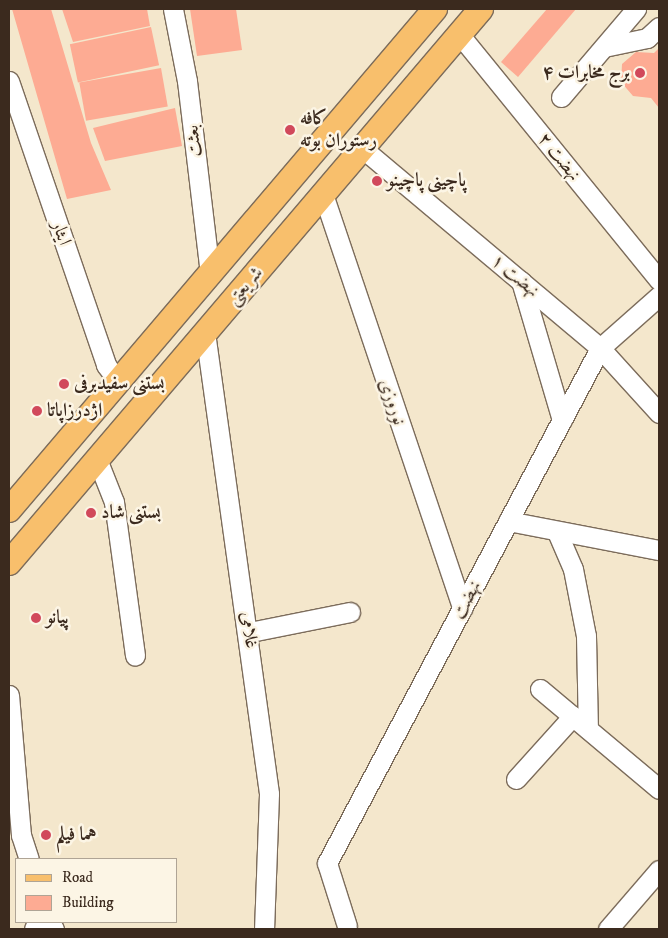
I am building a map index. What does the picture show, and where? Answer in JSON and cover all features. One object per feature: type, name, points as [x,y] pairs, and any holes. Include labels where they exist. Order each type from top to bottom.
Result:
[{"type":"main road","name":"شریعتی","points":[[9,510],[436,9]]},
{"type":"main road","name":"شریعتی","points":[[9,563],[481,9]]},
{"type":"street","name":"بعثت","points":[[173,9],[187,81],[210,273]]},
{"type":"street","points":[[561,97],[636,9]]},
{"type":"street","points":[[604,46],[647,38],[659,27]]},
{"type":"street","name":"نهضت ۲","points":[[459,34],[659,280]]},
{"type":"street","name":"ایثار","points":[[9,81],[106,365],[118,381]]},
{"type":"street","name":"نهضت ۱","points":[[362,148],[600,348],[659,413]]},
{"type":"street","name":"نوروزی","points":[[323,194],[462,608]]},
{"type":"street","points":[[521,281],[562,420]]},
{"type":"street","name":"نهضت","points":[[347,926],[326,863],[600,348],[659,296]]},
{"type":"street","name":"غلامی","points":[[205,332],[250,632],[269,794],[264,929]]},
{"type":"street","points":[[97,459],[114,502],[135,656]]},
{"type":"street","points":[[508,522],[659,550]]},
{"type":"street","points":[[557,532],[573,569],[586,636],[588,729]]},
{"type":"street","points":[[250,632],[350,612]]},
{"type":"street","points":[[540,689],[659,789]]},
{"type":"street","points":[[9,695],[21,835],[29,858]]},
{"type":"street","points":[[516,780],[573,716]]},
{"type":"street","points":[[608,929],[659,870]]},
{"type":"building","points":[[12,9],[51,9],[91,143],[111,190],[67,199]]},
{"type":"building","points":[[62,9],[147,9],[150,26],[73,42]]},
{"type":"building","points":[[190,9],[236,9],[242,50],[197,56]]},
{"type":"building","points":[[547,9],[576,9],[518,77],[501,62]]},
{"type":"building","points":[[151,27],[159,65],[78,82],[70,44]]},
{"type":"building","name":"برج مخابرات ۴","points":[[659,48],[659,108],[651,98],[633,96],[621,82],[622,64],[636,52],[654,53]]},
{"type":"building","points":[[161,68],[168,106],[86,121],[79,82]]},
{"type":"building","points":[[175,108],[182,146],[105,161],[93,128]]},
{"type":"place","name":"برج مخابرات ۴","points":[[640,73]]},
{"type":"place","name":"کافه رستوران بوته","points":[[290,130]]},
{"type":"place","name":"پاچینی پاچینو","points":[[377,181]]},
{"type":"place","name":"بستنی سفیدبرفی","points":[[64,384]]},
{"type":"place","name":"اژدرزاپاتا","points":[[37,411]]},
{"type":"place","name":"بستنی شاد","points":[[91,513]]},
{"type":"place","name":"پیانو","points":[[36,618]]},
{"type":"place","name":"هما فیلم","points":[[46,835]]}]
